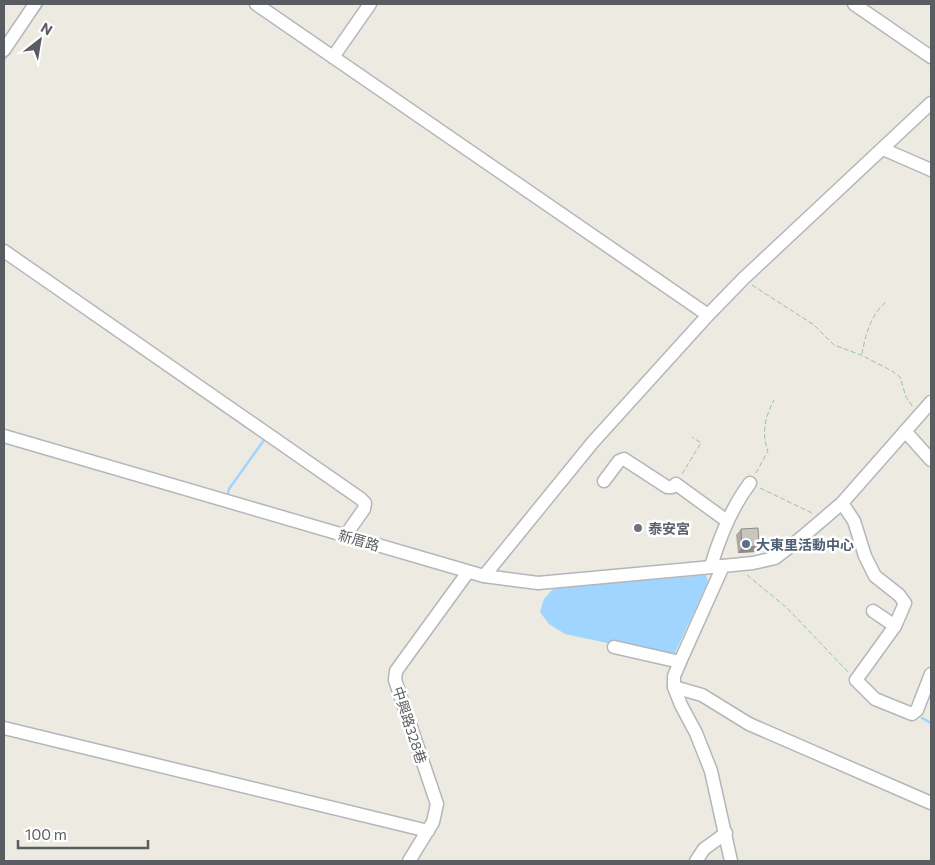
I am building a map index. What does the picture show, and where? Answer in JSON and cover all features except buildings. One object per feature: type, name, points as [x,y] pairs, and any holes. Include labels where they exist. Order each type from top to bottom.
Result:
[{"type":"street","points":[[4,50],[35,4]]},
{"type":"street","points":[[256,4],[708,315]]},
{"type":"street","points":[[333,57],[370,4]]},
{"type":"street","points":[[854,4],[931,57]]},
{"type":"street","points":[[484,576],[593,442],[708,315],[743,279],[931,103]]},
{"type":"street","points":[[883,149],[931,170]]},
{"type":"street","points":[[4,252],[361,499],[365,503],[364,509],[345,536]]},
{"type":"street","name":"新厝路","points":[[4,436],[468,572],[538,583],[723,566],[775,558],[842,503],[931,402]]},
{"type":"street","points":[[905,431],[931,460]]},
{"type":"street","points":[[604,481],[619,461],[624,459],[667,487],[672,487],[676,484],[727,521]]},
{"type":"street","points":[[731,861],[711,771],[696,733],[680,705],[674,687],[674,676],[723,566],[727,521],[737,501],[750,483]]},
{"type":"street","points":[[842,503],[854,521],[865,556],[875,576],[899,595],[905,604],[895,626],[856,680],[875,699],[912,714],[917,710],[931,674]]},
{"type":"street","name":"中興路328巷","points":[[408,861],[433,822],[436,804],[395,680],[396,672],[468,572]]},
{"type":"street","points":[[873,611],[895,626]]},
{"type":"street","points":[[614,647],[680,662]]},
{"type":"street","points":[[674,687],[702,695],[749,724],[931,803]]},
{"type":"street","points":[[4,728],[428,831]]},
{"type":"street","points":[[696,861],[704,849],[726,833]]},
{"type":"path","points":[[743,279],[814,325],[834,345],[861,355],[900,377],[906,397],[919,415]]},
{"type":"path","points":[[861,355],[865,338],[878,308],[886,302]]},
{"type":"path","points":[[774,400],[768,414],[764,438],[768,451],[750,483],[824,519]]},
{"type":"path","points":[[676,484],[701,443],[692,437]]},
{"type":"path","points":[[723,566],[788,608],[856,680]]},
{"type":"water","points":[[706,575],[708,582],[673,657],[565,634],[549,624],[540,612],[544,599],[554,588]]},
{"type":"waterway","points":[[36,14],[43,4]]},
{"type":"waterway","points":[[4,60],[9,53]]},
{"type":"waterway","points":[[228,494],[229,489],[264,440],[264,437]]},
{"type":"waterway","points":[[922,718],[931,723]]},
{"type":"place","name":"泰安宮","points":[[638,528]]},
{"type":"place","name":"大東里活動中心","points":[[746,544]]}]
